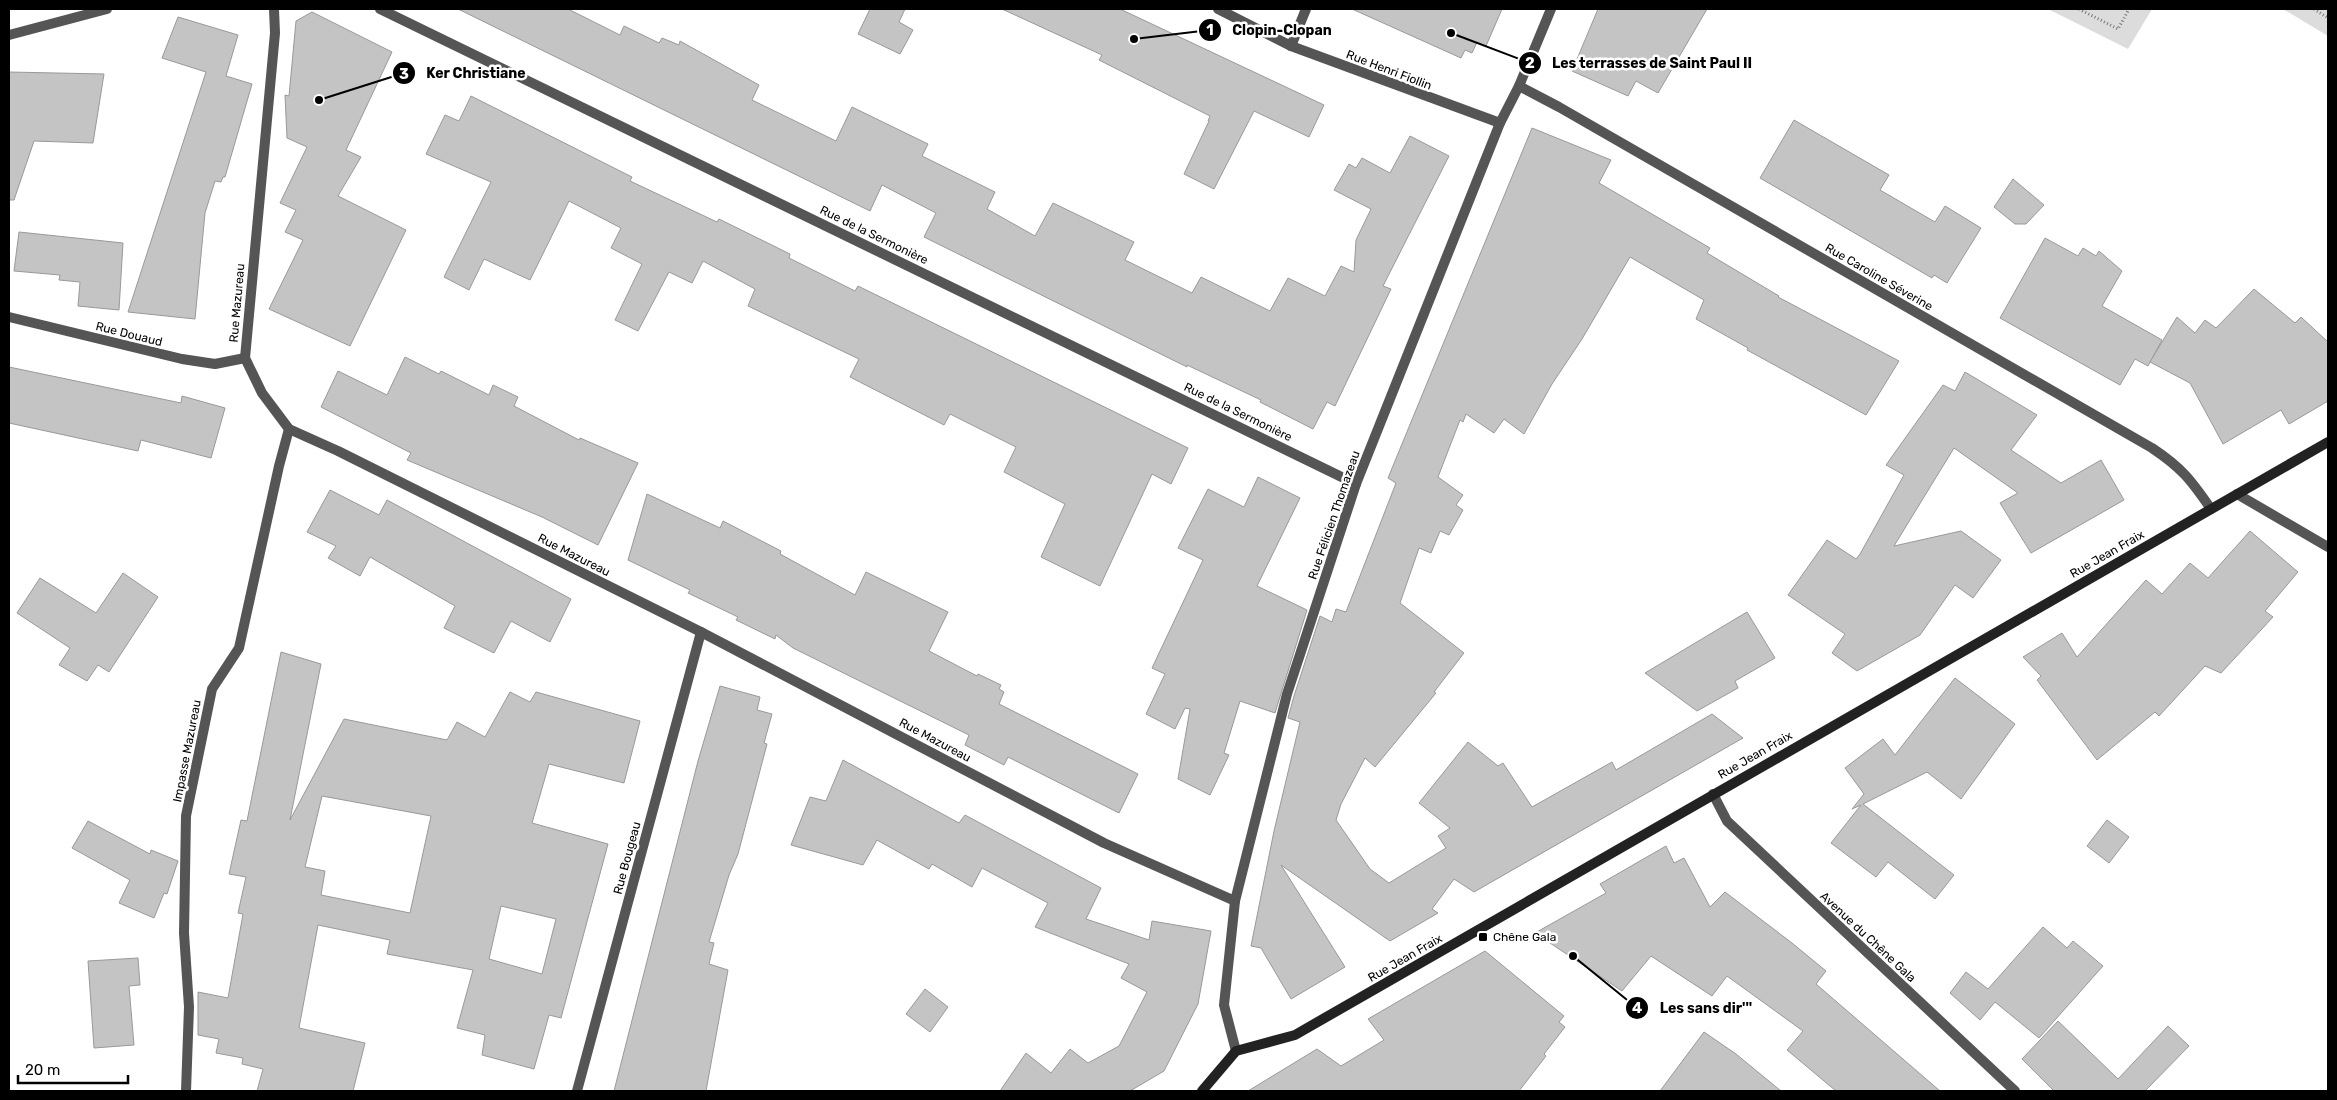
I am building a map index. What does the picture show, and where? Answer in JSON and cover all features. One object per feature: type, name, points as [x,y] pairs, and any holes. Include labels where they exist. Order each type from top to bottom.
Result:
[{"type":"street","points":[[9,35],[108,9]]},
{"type":"street","name":"Rue Mazureau","points":[[274,9],[274,33],[245,358],[262,393],[289,429],[338,451],[700,632],[1104,843],[1236,901]]},
{"type":"street","name":"Rue de la Sermonière","points":[[380,9],[1356,484]]},
{"type":"street","name":"Rue Henri Fiollin","points":[[1218,9],[1291,46],[1500,123]]},
{"type":"street","points":[[1291,46],[1306,9]]},
{"type":"street","name":"Rue Félicien Thomazeau","points":[[1236,1050],[1224,1006],[1236,901],[1287,694],[1356,484],[1500,123],[1519,86],[1551,9]]},
{"type":"street","name":"Rue Caroline Séverine","points":[[1519,86],[1559,107],[2152,448],[2175,464],[2194,483],[2211,509]]},
{"type":"street","name":"Rue Douaud","points":[[9,317],[182,359],[215,364],[245,358]]},
{"type":"street","name":"Impasse Mazureau","points":[[186,1091],[189,1006],[184,933],[186,816],[212,689],[239,648],[279,466],[289,429]]},
{"type":"street","name":"Rue Jean Fraix","points":[[1236,1050],[1296,1035],[2328,442]]},
{"type":"street","points":[[2237,494],[2328,547]]},
{"type":"street","name":"Rue Bougeau","points":[[578,1091],[700,632]]},
{"type":"street","name":"Avenue du Chêne Gala","points":[[1713,794],[1727,821],[2014,1091]]},
{"type":"street","points":[[1202,1091],[1236,1050]]},
{"type":"path","points":[[2079,9],[2118,29],[2129,9]]},
{"type":"path","points":[[2314,9],[2328,18]]},
{"type":"shaded area","points":[[2048,9],[2152,9],[2128,49]]},
{"type":"shaded area","points":[[2283,9],[2328,9],[2328,36]]},
{"type":"building","points":[[458,9],[568,9],[620,35],[624,26],[659,43],[662,38],[679,45],[680,41],[759,85],[752,100],[836,141],[852,107],[928,144],[922,156],[995,192],[987,209],[1035,236],[1053,203],[1134,242],[1125,260],[1192,293],[1201,277],[1270,311],[1288,278],[1325,296],[1341,266],[1354,272],[1356,240],[1371,209],[1334,190],[1349,164],[1356,168],[1362,158],[1390,173],[1410,136],[1449,156],[1383,286],[1391,289],[1335,406],[1327,402],[1313,429],[1260,402],[1261,400],[1187,365],[1187,367],[924,237],[936,213],[882,185],[870,211]]},
{"type":"building","points":[[870,9],[905,9],[899,22],[913,30],[900,54],[858,34]]},
{"type":"building","points":[[1002,9],[1120,9],[1324,105],[1309,137],[1254,111],[1214,189],[1184,174],[1210,116],[1099,60],[1102,55]]},
{"type":"building","points":[[1352,9],[1502,9],[1486,46],[1477,42],[1472,53],[1465,50],[1461,58]]},
{"type":"building","points":[[1598,9],[1707,9],[1658,93],[1636,81],[1628,96],[1572,71]]},
{"type":"building","points":[[312,12],[392,52],[346,150],[361,157],[338,196],[406,230],[350,346],[269,309],[303,240],[285,232],[296,210],[280,203],[307,147],[287,138],[285,95],[289,96],[296,21]]},
{"type":"building","points":[[178,17],[238,35],[226,76],[252,84],[225,177],[223,177],[221,182],[215,181],[205,213],[195,319],[128,312],[206,72],[162,58]]},
{"type":"building","points":[[9,72],[104,74],[93,143],[34,141],[14,200],[9,200]]},
{"type":"building","points":[[471,96],[632,177],[630,181],[717,222],[719,219],[790,254],[789,258],[855,291],[858,286],[1188,448],[1171,484],[1152,474],[1100,586],[1041,557],[1065,504],[1004,472],[1016,447],[950,414],[944,425],[850,377],[859,359],[748,306],[755,289],[703,261],[692,283],[669,272],[638,331],[615,320],[642,264],[611,248],[621,228],[569,201],[530,280],[484,259],[469,290],[444,277],[491,182],[426,154],[445,115],[459,121]]},
{"type":"building","points":[[1794,120],[1889,175],[1880,190],[1935,222],[1945,206],[1981,228],[1947,283],[1934,275],[1932,278],[1760,178]]},
{"type":"building","points":[[1532,128],[1611,160],[1599,183],[1710,248],[1707,253],[1778,297],[1899,361],[1866,415],[1747,350],[1748,348],[1696,319],[1704,300],[1630,257],[1582,339],[1552,384],[1524,434],[1504,419],[1494,433],[1466,414],[1463,422],[1460,420],[1438,477],[1463,495],[1456,505],[1463,510],[1449,535],[1440,531],[1431,553],[1419,548],[1400,603],[1464,653],[1434,692],[1436,693],[1375,767],[1365,758],[1341,804],[1336,820],[1370,869],[1389,883],[1446,848],[1438,836],[1450,828],[1419,803],[1468,742],[1498,766],[1503,763],[1532,807],[1612,762],[1616,770],[1712,714],[1743,738],[1474,892],[1454,879],[1432,909],[1438,913],[1390,941],[1281,865],[1345,967],[1291,999],[1261,948],[1251,946],[1274,831],[1300,722],[1288,718],[1294,696],[1320,616],[1332,622],[1336,609],[1346,612],[1396,483],[1388,478]]},
{"type":"building","points":[[2013,179],[2044,205],[2026,224],[2015,224],[1994,207]]},
{"type":"building","points":[[19,232],[123,243],[119,310],[78,306],[80,282],[59,280],[60,275],[14,271]]},
{"type":"building","points":[[2045,238],[2078,256],[2083,248],[2096,256],[2099,251],[2122,271],[2102,306],[2162,340],[2148,366],[2135,359],[2120,385],[2000,318]]},
{"type":"building","points":[[2254,289],[2295,323],[2301,317],[2328,342],[2328,401],[2289,424],[2281,410],[2223,444],[2190,383],[2150,362],[2177,317],[2195,333],[2205,320],[2216,328]]},
{"type":"building","points":[[405,357],[439,374],[441,371],[489,395],[493,385],[518,397],[514,406],[579,440],[580,438],[638,463],[598,545],[542,517],[407,460],[411,453],[321,407],[338,371],[387,395]]},
{"type":"building","points":[[9,367],[181,403],[182,396],[225,408],[211,458],[141,440],[138,451],[9,423]]},
{"type":"building","points":[[1965,372],[2037,415],[2011,450],[2061,483],[2101,460],[2124,500],[2031,553],[2000,503],[2018,493],[1954,448],[1894,546],[1961,531],[2001,560],[1973,598],[1955,585],[1920,635],[1857,671],[1832,653],[1845,634],[1788,595],[1827,540],[1856,559],[1860,554],[1904,475],[1886,465],[1943,385],[1955,391]]},
{"type":"building","points":[[1258,477],[1300,498],[1257,586],[1307,610],[1275,713],[1240,701],[1224,753],[1229,755],[1210,795],[1178,779],[1190,709],[1185,708],[1175,729],[1146,714],[1165,674],[1152,668],[1203,560],[1178,548],[1208,489],[1244,507]]},
{"type":"building","points":[[330,490],[379,515],[387,500],[571,599],[550,642],[511,621],[494,653],[444,628],[455,606],[370,557],[360,576],[328,558],[336,546],[307,532]]},
{"type":"building","points":[[647,494],[720,528],[723,521],[781,551],[780,554],[855,595],[866,572],[948,612],[929,651],[977,676],[978,674],[1001,685],[999,689],[1004,692],[999,704],[1138,774],[1119,813],[1008,757],[1004,765],[965,745],[969,735],[793,648],[776,635],[775,639],[736,620],[738,617],[688,593],[690,590],[628,560]]},
{"type":"building","points":[[2250,531],[2298,572],[2265,611],[2273,617],[2221,673],[2205,666],[2159,716],[2155,712],[2097,760],[2037,680],[2041,676],[2023,657],[2062,633],[2077,657],[2146,580],[2162,594],[2190,563],[2208,578]]},
{"type":"building","points":[[123,573],[158,597],[109,672],[98,665],[87,681],[59,665],[70,648],[17,613],[40,578],[96,613]]},
{"type":"building","points":[[1747,612],[1775,658],[1735,681],[1738,688],[1697,711],[1645,673]]},
{"type":"building","points":[[281,652],[321,664],[290,820],[344,719],[447,740],[457,722],[485,737],[510,692],[530,702],[536,692],[640,721],[624,783],[549,764],[532,823],[608,844],[561,1018],[549,1015],[534,1069],[482,1055],[485,1035],[457,1028],[473,970],[387,954],[390,940],[318,925],[299,1028],[365,1043],[353,1091],[257,1091],[263,1069],[242,1064],[243,1058],[216,1053],[219,1039],[198,1035],[198,992],[228,998],[243,914],[238,913],[246,877],[229,874],[241,820],[247,821]],"holes":[[[322,796],[431,816],[410,913],[321,895],[325,871],[305,867]],[[501,906],[556,919],[542,974],[489,959]]]},
{"type":"building","points":[[1955,678],[2015,724],[1961,799],[1927,772],[1863,804],[1954,875],[1935,899],[1888,862],[1876,877],[1831,843],[1861,805],[1852,809],[1864,794],[1845,768],[1883,739],[1895,755]]},
{"type":"building","points":[[720,686],[760,697],[757,710],[772,714],[764,743],[767,744],[738,854],[729,875],[709,942],[714,943],[709,964],[728,970],[706,1091],[614,1091],[698,761]]},
{"type":"building","points":[[843,760],[959,823],[965,815],[1101,888],[1086,919],[1149,940],[1152,921],[1211,931],[1198,1004],[1164,1071],[1130,1091],[1000,1091],[1026,1053],[1051,1073],[1070,1049],[1088,1063],[1119,1046],[1147,992],[1121,978],[1129,964],[1035,927],[1048,903],[982,868],[972,887],[932,864],[929,869],[877,840],[863,865],[791,845],[810,797],[826,801]]},
{"type":"building","points":[[2107,820],[2129,837],[2109,863],[2087,846]]},
{"type":"building","points":[[88,821],[150,854],[151,850],[178,861],[167,894],[164,893],[154,918],[119,903],[130,880],[72,848]]},
{"type":"building","points":[[1666,846],[1674,863],[1684,858],[1710,907],[1725,892],[1792,943],[1826,971],[1816,984],[1940,1091],[1836,1091],[1787,1050],[1803,1031],[1727,976],[1712,996],[1651,956],[1622,991],[1535,933],[1606,893],[1600,884]]},
{"type":"building","points":[[2043,927],[2067,948],[2073,941],[2103,966],[2039,1038],[1995,1002],[1980,1020],[1950,993],[1966,972],[1988,989]]},
{"type":"building","points":[[1485,951],[1564,1016],[1559,1022],[1565,1027],[1519,1091],[1248,1091],[1317,1049],[1341,1066],[1384,1040],[1368,1019]]},
{"type":"building","points":[[138,958],[140,985],[129,986],[134,1045],[94,1048],[88,961]]},
{"type":"building","points":[[925,989],[948,1007],[930,1032],[906,1014]]},
{"type":"building","points":[[2058,1021],[2118,1079],[2168,1026],[2189,1046],[2145,1091],[2054,1091],[2022,1059]]},
{"type":"building","points":[[1704,1032],[1736,1054],[1781,1091],[1660,1091]]},
{"type":"place","name":"Les terrasses de Saint Paul II","points":[[1451,33]]},
{"type":"place","name":"Clopin-Clopan","points":[[1134,39]]},
{"type":"place","name":"Ker Christiane","points":[[319,100]]},
{"type":"place","name":"Chêne Gala","points":[[1483,937]]},
{"type":"place","name":"Les sans dir'''","points":[[1573,956]]}]
